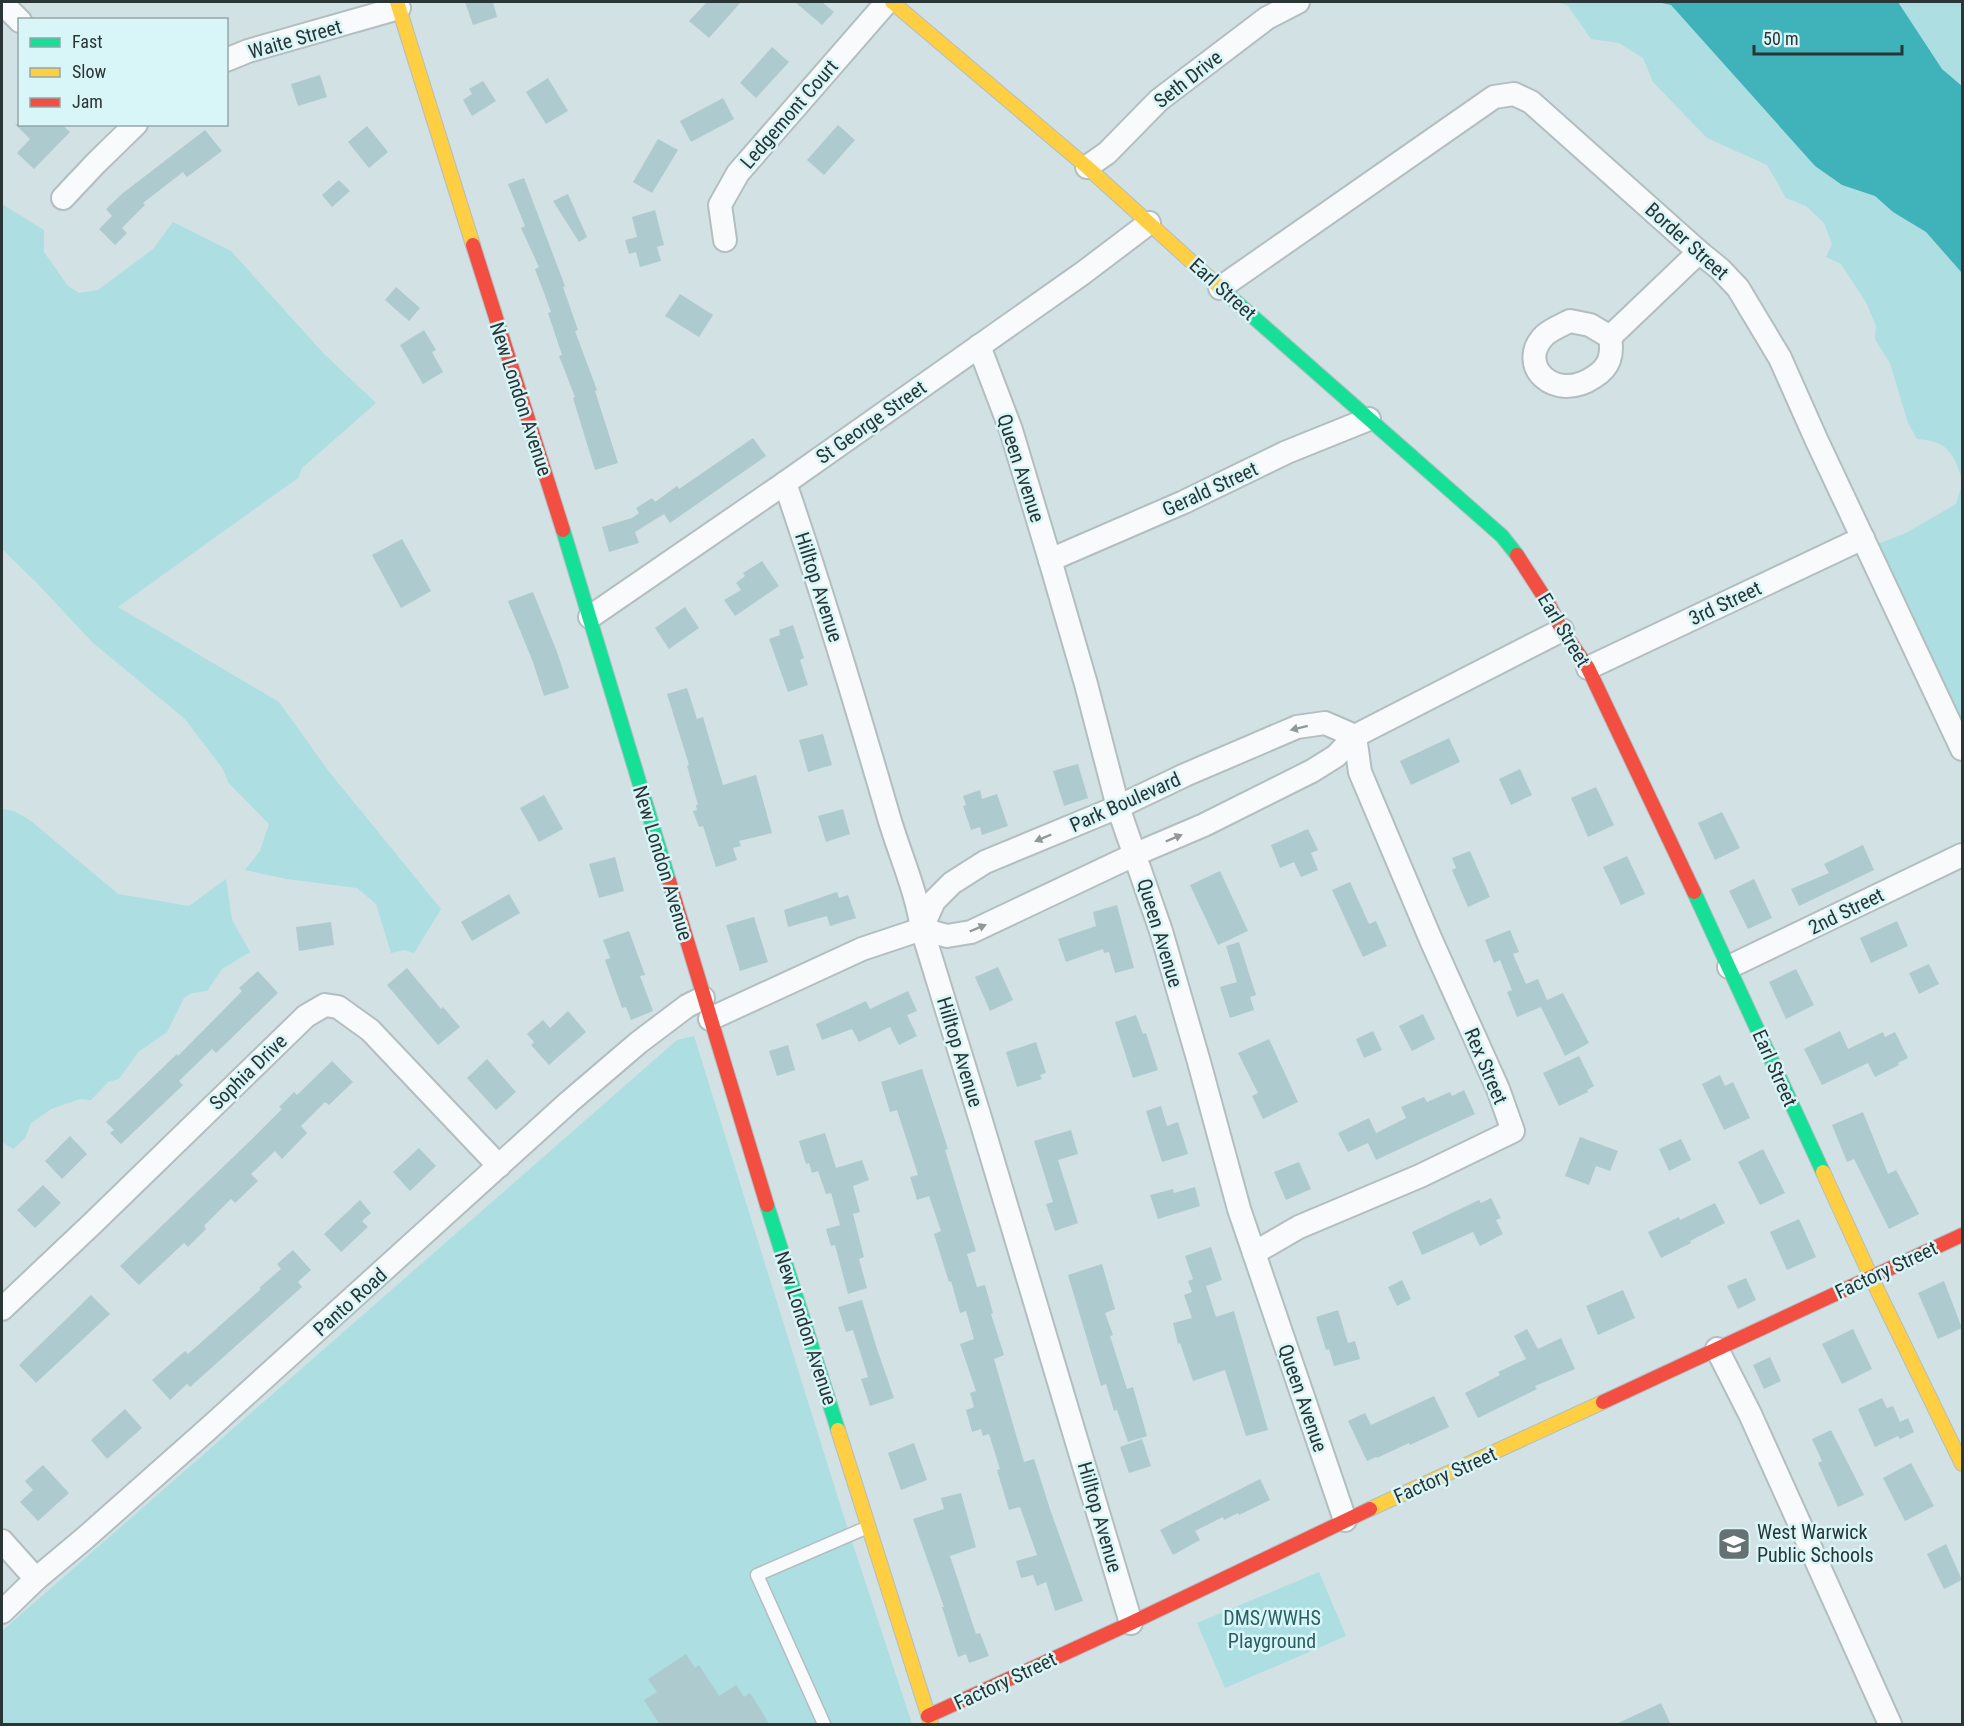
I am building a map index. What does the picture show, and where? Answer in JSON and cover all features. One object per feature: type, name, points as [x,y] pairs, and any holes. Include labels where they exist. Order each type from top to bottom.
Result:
[{"type":"street","name":"Ledgemont Court","points":[[725,240],[720,205],[738,173],[887,2]]},
{"type":"street","name":"Earl Street","points":[[892,2],[1087,167],[1220,288],[1502,536],[1522,560],[1562,630],[1588,668],[1729,967],[1871,1277],[1962,1464]]},
{"type":"street","name":"Seth Drive","points":[[1087,167],[1107,153],[1159,100],[1261,10],[1298,2]]},
{"type":"street","points":[[2,3],[18,19]]},
{"type":"street","name":"Waite Street","points":[[228,59],[398,5]]},
{"type":"street","name":"New London Avenue","points":[[398,5],[590,616],[703,998],[795,1297],[870,1526],[926,1720]]},
{"type":"street","name":"Border Street","points":[[1220,288],[1494,97],[1514,94],[1531,102],[1720,269],[1738,288],[1755,313],[1780,358],[1962,749]]},
{"type":"street","points":[[63,198],[125,128]]},
{"type":"street","name":"St George Street","points":[[590,616],[785,483],[1083,273],[1149,223]]},
{"type":"street","points":[[1610,337],[1699,252]]},
{"type":"street","name":"Queen Avenue","points":[[979,346],[1011,430],[1086,684],[1118,807],[1161,931],[1239,1209],[1345,1520]]},
{"type":"street","name":"Gerald Street","points":[[1050,560],[1184,502],[1287,452],[1369,419]]},
{"type":"street","name":"Hilltop Avenue","points":[[785,483],[822,591],[895,839],[918,905],[922,929],[1131,1623]]},
{"type":"street","name":"3rd Street","points":[[1588,668],[1863,538]]},
{"type":"street","points":[[710,1020],[862,949],[922,929],[946,936],[971,932],[1136,854],[1204,825],[1312,771],[1336,756],[1354,736],[1562,630]]},
{"type":"street","name":"Park Boulevard","points":[[922,929],[934,901],[952,883],[985,862],[1118,807],[1185,775],[1297,727],[1325,723],[1354,736]]},
{"type":"street","name":"Rex Street","points":[[1254,1253],[1299,1227],[1420,1176],[1513,1131],[1498,1089],[1431,940],[1360,772],[1354,736]]},
{"type":"street","name":"2nd Street","points":[[1729,967],[1962,855]]},
{"type":"street","name":"Panto Road","points":[[2,1612],[36,1579],[86,1538],[639,1043],[687,1006],[703,998]]},
{"type":"street","name":"Sophia Drive","points":[[2,1309],[306,1016],[325,1005],[338,1007],[370,1030],[499,1166]]},
{"type":"street","name":"Factory Street","points":[[926,1720],[1345,1520],[1962,1235]]},
{"type":"street","points":[[1717,1349],[1750,1414],[1890,1725]]},
{"type":"street","points":[[2,1540],[36,1579]]},
{"type":"lane","points":[[824,1725],[757,1575],[870,1526]]},
{"type":"green space","points":[[1558,2],[1657,2],[1671,5],[1815,166],[1842,185],[1875,196],[1893,212],[1926,232],[1962,273],[1962,478],[1947,449],[1935,442],[1917,439],[1908,423],[1890,363],[1875,339],[1876,326],[1866,302],[1841,264],[1826,257],[1832,244],[1824,223],[1806,206],[1786,198],[1767,165],[1707,138],[1653,82],[1643,58],[1619,43],[1591,39],[1568,6]]},
{"type":"green space","points":[[1898,2],[1960,2],[1962,9],[1962,86],[1942,69]]},
{"type":"green space","points":[[2,204],[44,230],[44,252],[68,286],[79,293],[98,290],[153,249],[173,222],[231,251],[324,354],[376,403],[302,468],[298,478],[118,607],[279,702],[330,773],[441,909],[414,953],[404,950],[391,953],[376,904],[357,888],[287,879],[245,870],[260,851],[269,824],[228,782],[223,769],[185,719],[92,642],[2,549]]},
{"type":"green space","points":[[1962,485],[1962,744],[1870,547],[1906,533],[1956,504]]},
{"type":"green space","points":[[2,809],[14,811],[31,821],[118,894],[189,906],[226,879],[232,920],[250,952],[222,969],[207,991],[192,993],[184,998],[167,1032],[138,1052],[119,1079],[108,1082],[91,1100],[80,1099],[51,1109],[31,1123],[25,1138],[13,1149],[2,1142]]},
{"type":"green space","points":[[694,1036],[843,1514],[912,1724],[2,1724],[2,1631],[677,1040]]},
{"type":"green space","name":"DMS/WWHS Playground","points":[[1319,1572],[1346,1636],[1225,1688],[1197,1623]]},
{"type":"water","points":[[1657,2],[1898,2],[1942,69],[1962,86],[1962,273],[1926,232],[1893,212],[1875,196],[1842,185],[1815,166],[1671,5]]},
{"type":"building","points":[[465,2],[493,2],[497,17],[473,25]]},
{"type":"building","points":[[707,2],[741,2],[709,38],[689,21]]},
{"type":"building","points":[[795,2],[822,2],[834,12],[822,25]]},
{"type":"building","points":[[772,47],[789,62],[756,98],[740,83]]},
{"type":"building","points":[[320,75],[327,97],[298,106],[291,84]]},
{"type":"building","points":[[548,78],[568,111],[546,124],[526,92]]},
{"type":"building","points":[[483,81],[496,101],[472,116],[463,100],[472,94],[469,89]]},
{"type":"building","points":[[723,98],[734,119],[691,142],[680,121]]},
{"type":"building","points":[[15,124],[18,126],[63,126],[70,132],[34,169],[17,153],[30,139]]},
{"type":"building","points":[[838,125],[855,140],[824,175],[807,160]]},
{"type":"building","points":[[367,126],[388,152],[369,168],[348,142]]},
{"type":"building","points":[[205,130],[222,151],[187,177],[183,172],[143,203],[145,205],[122,228],[127,233],[115,245],[99,229],[112,216],[106,209],[123,193]]},
{"type":"building","points":[[658,139],[678,150],[652,193],[633,182]]},
{"type":"building","points":[[524,178],[565,286],[563,287],[578,330],[575,331],[597,390],[595,391],[618,463],[595,470],[573,398],[575,397],[559,356],[562,355],[548,313],[551,312],[535,269],[539,267],[521,228],[525,226],[508,184]]},
{"type":"building","points":[[339,180],[350,191],[332,207],[322,195]]},
{"type":"building","points":[[568,194],[587,237],[579,242],[553,201]]},
{"type":"building","points":[[655,210],[664,245],[657,247],[661,261],[640,267],[636,252],[629,254],[625,240],[637,237],[632,217]]},
{"type":"building","points":[[396,287],[420,308],[409,321],[385,300]]},
{"type":"building","points":[[680,294],[713,315],[699,337],[665,316]]},
{"type":"building","points":[[424,330],[436,350],[432,352],[443,372],[423,384],[400,345]]},
{"type":"building","points":[[753,438],[766,456],[670,523],[664,514],[635,532],[639,543],[609,552],[602,527],[632,518],[639,513],[636,508],[652,498],[655,502],[677,486],[679,489]]},
{"type":"building","points":[[402,539],[431,591],[401,608],[372,555]]},
{"type":"building","points":[[762,561],[779,586],[735,616],[724,600],[741,590],[736,583],[745,576],[743,573]]},
{"type":"building","points":[[533,592],[569,688],[544,696],[508,601]]},
{"type":"building","points":[[685,607],[699,628],[669,649],[655,628]]},
{"type":"building","points":[[793,625],[804,658],[800,660],[808,685],[788,692],[769,639],[780,635],[779,630]]},
{"type":"building","points":[[687,688],[697,719],[703,717],[723,785],[756,775],[772,833],[739,841],[741,846],[733,848],[737,860],[716,867],[703,826],[699,827],[693,811],[697,810],[696,805],[698,805],[687,766],[689,765],[667,694]]},
{"type":"building","points":[[823,734],[832,765],[808,772],[799,740]]},
{"type":"building","points":[[1449,738],[1460,762],[1411,785],[1400,761]]},
{"type":"building","points":[[1078,764],[1088,798],[1064,806],[1053,771]]},
{"type":"building","points":[[1520,769],[1532,795],[1511,805],[1499,779]]},
{"type":"building","points":[[1596,787],[1614,825],[1588,837],[1571,798]]},
{"type":"building","points":[[980,790],[982,799],[997,794],[1008,826],[982,835],[980,827],[971,830],[963,806],[966,805],[963,796]]},
{"type":"building","points":[[544,795],[563,829],[539,842],[520,808]]},
{"type":"building","points":[[843,809],[850,834],[826,842],[818,816]]},
{"type":"building","points":[[1722,812],[1740,848],[1715,860],[1698,823]]},
{"type":"building","points":[[1308,829],[1318,850],[1311,853],[1318,870],[1301,877],[1294,862],[1280,868],[1271,845]]},
{"type":"building","points":[[1863,845],[1874,870],[1799,906],[1791,889],[1829,873],[1824,864]]},
{"type":"building","points":[[1470,851],[1490,897],[1468,907],[1452,870],[1456,868],[1452,858]]},
{"type":"building","points":[[1627,856],[1645,894],[1621,905],[1603,867]]},
{"type":"building","points":[[615,857],[624,891],[599,898],[589,864]]},
{"type":"building","points":[[1220,871],[1248,931],[1218,945],[1190,885]]},
{"type":"building","points":[[1754,879],[1772,918],[1748,929],[1729,891]]},
{"type":"building","points":[[1350,882],[1369,924],[1376,921],[1387,946],[1363,957],[1332,890]]},
{"type":"building","points":[[837,892],[839,898],[848,895],[856,918],[830,926],[827,916],[788,927],[784,910]]},
{"type":"building","points":[[509,894],[520,913],[472,941],[461,922]]},
{"type":"building","points":[[1117,905],[1134,968],[1115,973],[1109,952],[1104,953],[1103,949],[1066,962],[1058,939],[1096,926],[1093,912]]},
{"type":"building","points":[[754,917],[768,962],[740,971],[726,925]]},
{"type":"building","points":[[1897,921],[1908,946],[1871,963],[1860,938]]},
{"type":"building","points":[[331,922],[334,945],[299,951],[296,927]]},
{"type":"building","points":[[1510,930],[1519,952],[1513,954],[1526,984],[1538,979],[1547,1000],[1563,993],[1589,1043],[1565,1056],[1541,1007],[1517,1017],[1507,992],[1512,990],[1500,960],[1494,963],[1485,940]]},
{"type":"building","points":[[629,931],[645,975],[640,976],[653,1011],[631,1020],[626,1007],[622,1008],[605,960],[610,958],[603,940]]},
{"type":"building","points":[[1239,942],[1256,995],[1250,997],[1254,1010],[1230,1018],[1220,987],[1237,982],[1226,946]]},
{"type":"building","points":[[1929,964],[1939,984],[1919,994],[1909,973]]},
{"type":"building","points":[[998,967],[1013,1000],[990,1011],[975,977]]},
{"type":"building","points":[[407,968],[441,1009],[443,1007],[460,1027],[438,1045],[387,985]]},
{"type":"building","points":[[1796,969],[1814,1005],[1786,1019],[1769,982]]},
{"type":"building","points":[[258,971],[278,993],[216,1053],[212,1049],[179,1081],[183,1085],[121,1144],[110,1133],[114,1130],[106,1122],[177,1054],[178,1056],[242,991],[239,988]]},
{"type":"building","points":[[908,991],[917,1011],[907,1015],[917,1036],[899,1045],[890,1027],[859,1042],[852,1029],[822,1040],[816,1024],[866,1001],[870,1009]]},
{"type":"building","points":[[568,1011],[586,1032],[549,1065],[531,1045],[534,1042],[527,1034],[543,1020],[550,1028]]},
{"type":"building","points":[[1423,1014],[1435,1039],[1412,1051],[1399,1026]]},
{"type":"building","points":[[1136,1015],[1143,1034],[1146,1033],[1158,1070],[1133,1078],[1115,1022]]},
{"type":"building","points":[[1373,1031],[1382,1050],[1364,1058],[1356,1039]]},
{"type":"building","points":[[1840,1031],[1848,1049],[1883,1032],[1885,1037],[1895,1032],[1908,1058],[1875,1077],[1868,1063],[1822,1085],[1804,1049]]},
{"type":"building","points":[[1269,1039],[1298,1102],[1263,1119],[1252,1096],[1258,1093],[1238,1053]]},
{"type":"building","points":[[1036,1042],[1046,1073],[1040,1075],[1042,1079],[1017,1087],[1006,1052]]},
{"type":"building","points":[[788,1045],[795,1070],[777,1076],[769,1051]]},
{"type":"building","points":[[1579,1056],[1594,1086],[1587,1090],[1588,1092],[1559,1106],[1543,1073]]},
{"type":"building","points":[[487,1059],[516,1092],[496,1110],[467,1078]]},
{"type":"building","points":[[332,1061],[353,1082],[329,1105],[325,1102],[301,1126],[307,1133],[282,1159],[275,1151],[251,1174],[258,1181],[235,1203],[231,1199],[204,1226],[206,1229],[188,1247],[184,1243],[139,1285],[120,1266],[282,1109],[279,1107],[294,1092],[297,1095]]},
{"type":"building","points":[[922,1069],[948,1149],[945,1150],[976,1251],[967,1254],[977,1287],[985,1285],[993,1313],[991,1314],[1004,1355],[994,1359],[1024,1462],[1034,1459],[1083,1601],[1055,1611],[1046,1582],[1037,1586],[1033,1575],[1021,1578],[1016,1561],[1037,1555],[1020,1507],[1009,1510],[989,1434],[983,1436],[981,1429],[972,1432],[966,1410],[974,1407],[970,1393],[976,1391],[960,1344],[974,1339],[966,1311],[960,1313],[951,1281],[949,1282],[934,1234],[941,1231],[929,1196],[917,1200],[910,1177],[918,1175],[897,1110],[890,1112],[881,1082]]},
{"type":"building","points":[[1720,1075],[1725,1086],[1733,1082],[1750,1118],[1724,1130],[1702,1084]]},
{"type":"building","points":[[1464,1090],[1475,1114],[1376,1160],[1368,1143],[1348,1152],[1338,1133],[1369,1118],[1376,1133],[1406,1118],[1401,1107],[1424,1097],[1427,1102],[1450,1092],[1452,1096]]},
{"type":"building","points":[[1161,1106],[1167,1126],[1178,1122],[1188,1154],[1162,1162],[1146,1111]]},
{"type":"building","points":[[1863,1112],[1888,1174],[1896,1170],[1919,1214],[1889,1229],[1854,1159],[1847,1162],[1832,1125]]},
{"type":"building","points":[[1071,1130],[1078,1154],[1058,1160],[1078,1223],[1055,1231],[1046,1204],[1053,1202],[1034,1141]]},
{"type":"building","points":[[825,1133],[836,1168],[862,1160],[869,1180],[853,1186],[860,1212],[853,1214],[864,1257],[859,1259],[867,1288],[848,1294],[835,1245],[831,1246],[826,1229],[840,1225],[831,1193],[826,1194],[818,1171],[812,1173],[809,1163],[806,1164],[799,1141]]},
{"type":"building","points":[[70,1136],[87,1154],[62,1179],[45,1161]]},
{"type":"building","points":[[1580,1137],[1618,1151],[1610,1171],[1596,1166],[1589,1185],[1565,1176]]},
{"type":"building","points":[[1681,1139],[1691,1160],[1669,1171],[1659,1149]]},
{"type":"building","points":[[419,1148],[436,1166],[410,1191],[393,1172]]},
{"type":"building","points":[[1763,1149],[1785,1193],[1760,1205],[1738,1162]]},
{"type":"building","points":[[1299,1162],[1311,1189],[1286,1200],[1274,1172]]},
{"type":"building","points":[[43,1185],[61,1203],[35,1228],[17,1210]]},
{"type":"building","points":[[1195,1187],[1200,1206],[1158,1219],[1150,1195],[1173,1189],[1174,1193]]},
{"type":"building","points":[[1491,1198],[1501,1218],[1496,1220],[1503,1234],[1480,1246],[1473,1232],[1422,1255],[1412,1232],[1479,1200],[1481,1203]]},
{"type":"building","points":[[360,1200],[371,1213],[362,1221],[368,1227],[341,1252],[324,1234]]},
{"type":"building","points":[[1715,1203],[1725,1223],[1661,1258],[1648,1232]]},
{"type":"building","points":[[1799,1219],[1816,1257],[1787,1270],[1770,1232]]},
{"type":"building","points":[[1211,1247],[1222,1280],[1206,1286],[1216,1317],[1234,1311],[1268,1430],[1246,1436],[1225,1370],[1193,1381],[1180,1343],[1178,1344],[1173,1323],[1192,1318],[1184,1295],[1192,1292],[1188,1281],[1193,1279],[1185,1256]]},
{"type":"building","points":[[293,1250],[311,1270],[298,1282],[302,1287],[190,1387],[187,1384],[170,1400],[152,1380],[185,1351],[188,1354],[261,1289],[259,1288],[281,1269],[277,1264]]},
{"type":"building","points":[[1102,1264],[1115,1309],[1105,1313],[1113,1335],[1110,1336],[1127,1389],[1133,1387],[1147,1436],[1128,1442],[1117,1410],[1114,1411],[1106,1384],[1101,1386],[1068,1275]]},
{"type":"building","points":[[1746,1278],[1756,1300],[1738,1309],[1727,1286]]},
{"type":"building","points":[[1402,1280],[1411,1299],[1397,1306],[1388,1287]]},
{"type":"building","points":[[1944,1281],[1962,1328],[1938,1339],[1918,1293]]},
{"type":"building","points":[[1623,1290],[1635,1318],[1598,1335],[1586,1306]]},
{"type":"building","points":[[91,1295],[110,1314],[36,1383],[19,1365]]},
{"type":"building","points":[[862,1300],[894,1398],[870,1406],[861,1379],[868,1377],[853,1330],[846,1332],[838,1307]]},
{"type":"building","points":[[1338,1310],[1348,1343],[1355,1341],[1360,1359],[1334,1366],[1329,1349],[1326,1350],[1316,1317]]},
{"type":"building","points":[[1527,1329],[1538,1349],[1561,1338],[1575,1369],[1535,1386],[1537,1389],[1478,1418],[1465,1393],[1500,1375],[1498,1372],[1526,1359],[1514,1336]]},
{"type":"building","points":[[1853,1329],[1872,1369],[1842,1384],[1822,1344]]},
{"type":"building","points":[[1770,1357],[1781,1381],[1764,1389],[1753,1365]]},
{"type":"building","points":[[1434,1396],[1449,1427],[1367,1461],[1348,1421],[1365,1413],[1371,1425]]},
{"type":"building","points":[[1882,1398],[1887,1408],[1893,1406],[1900,1422],[1908,1418],[1914,1432],[1900,1439],[1898,1436],[1875,1447],[1858,1409]]},
{"type":"building","points":[[125,1409],[142,1428],[107,1459],[91,1440]]},
{"type":"building","points":[[1831,1430],[1864,1495],[1838,1507],[1818,1463],[1822,1461],[1812,1439]]},
{"type":"building","points":[[1142,1439],[1151,1466],[1129,1473],[1120,1447]]},
{"type":"building","points":[[914,1443],[927,1480],[901,1490],[888,1453]]},
{"type":"building","points":[[1911,1463],[1934,1506],[1905,1521],[1883,1478]]},
{"type":"building","points":[[43,1465],[69,1493],[38,1521],[20,1502],[33,1490],[25,1481]]},
{"type":"building","points":[[1260,1479],[1270,1500],[1239,1515],[1238,1513],[1224,1520],[1223,1517],[1195,1531],[1200,1540],[1173,1555],[1160,1530]]},
{"type":"building","points":[[961,1493],[976,1547],[950,1556],[976,1634],[980,1633],[989,1656],[969,1663],[966,1654],[958,1657],[942,1607],[944,1607],[913,1519],[944,1509],[941,1498]]},
{"type":"building","points":[[1946,1544],[1962,1580],[1944,1589],[1927,1554]]},
{"type":"building","points":[[686,1654],[695,1668],[699,1665],[719,1696],[736,1685],[744,1697],[750,1693],[770,1725],[660,1725],[644,1700],[657,1692],[648,1679]]},
{"type":"building","points":[[1661,1703],[1671,1725],[1614,1725]]},
{"type":"traffic: fast","points":[[1226,293],[1502,536],[1517,555]]},
{"type":"traffic: fast","points":[[563,530],[669,881]]},
{"type":"traffic: fast","points":[[1694,892],[1823,1172]]},
{"type":"traffic: fast","points":[[767,1205],[838,1430]]},
{"type":"traffic: slow","points":[[397,2],[473,245]]},
{"type":"traffic: slow","points":[[892,2],[1087,167],[1226,293]]},
{"type":"traffic: slow","points":[[1823,1172],[1962,1464]]},
{"type":"traffic: slow","points":[[1370,1509],[1603,1402]]},
{"type":"traffic: slow","points":[[838,1430],[931,1724]]},
{"type":"traffic: jam","points":[[473,245],[563,530]]},
{"type":"traffic: jam","points":[[1517,555],[1588,668],[1694,892]]},
{"type":"traffic: jam","points":[[669,881],[767,1205]]},
{"type":"traffic: jam","points":[[1603,1402],[1962,1235]]},
{"type":"traffic: jam","points":[[928,1716],[1131,1623],[1370,1509]]},
{"type":"place","name":"West Warwick Public Schools","points":[[1734,1544]]}]
